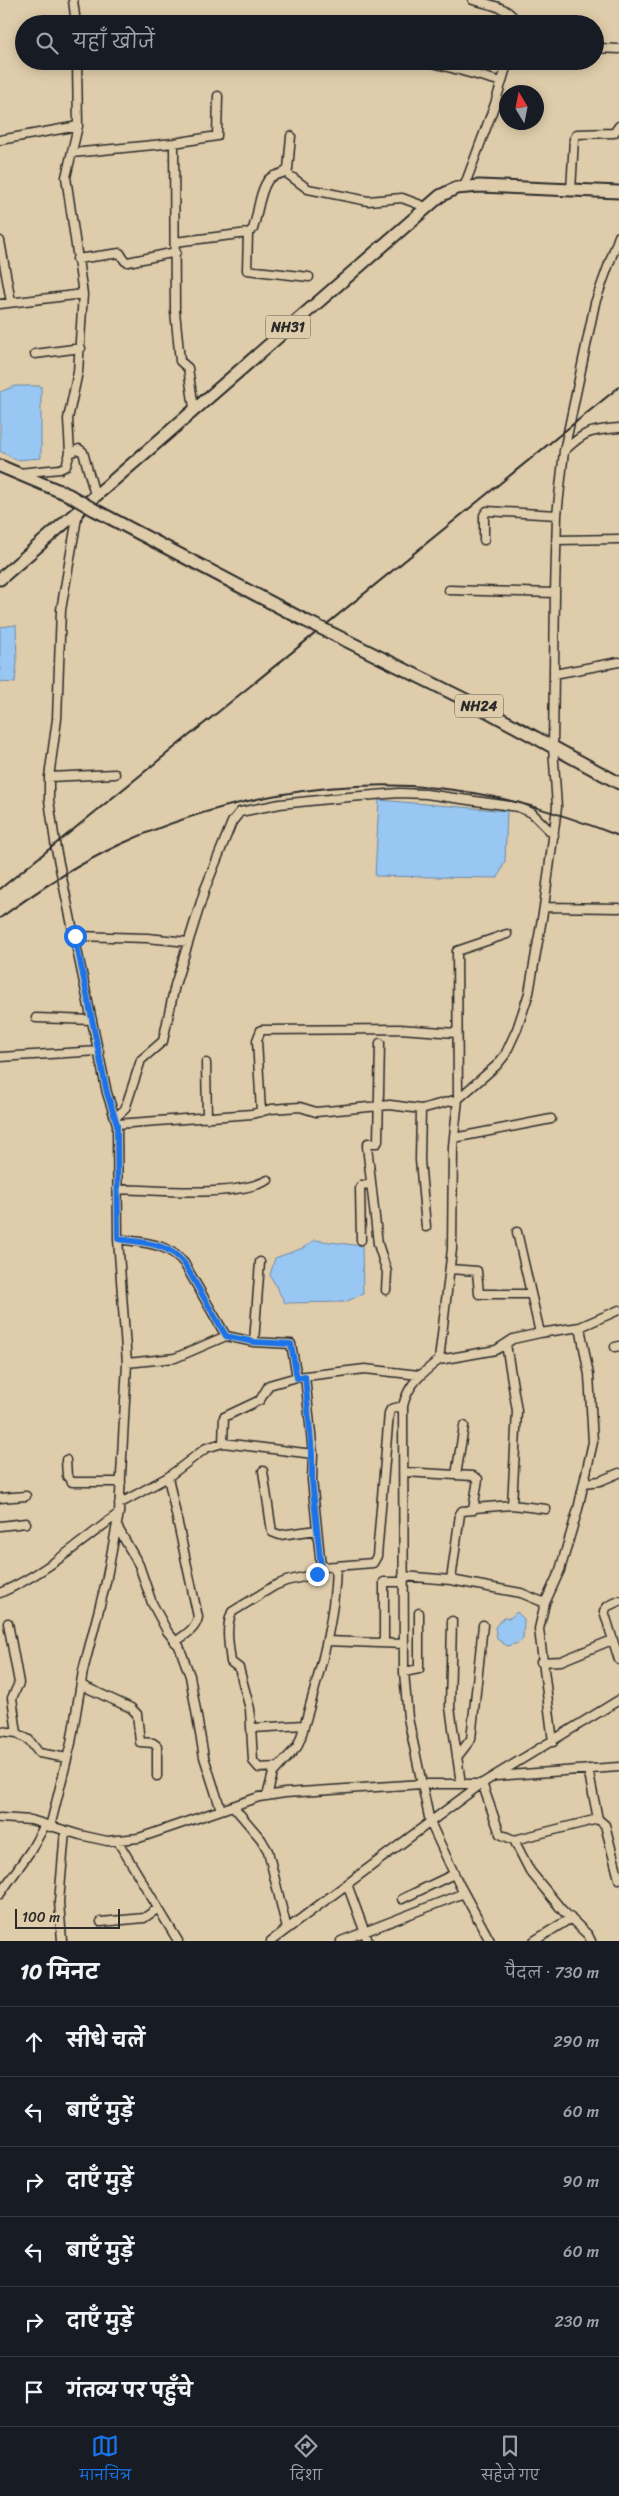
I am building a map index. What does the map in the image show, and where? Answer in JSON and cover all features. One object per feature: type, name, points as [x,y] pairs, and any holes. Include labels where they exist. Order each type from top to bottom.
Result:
[{"type":"highway","name":"NH31","points":[[0,579],[426,207],[448,191],[464,187],[619,192]]},
{"type":"highway","name":"NH24","points":[[0,466],[69,495],[304,620],[472,703],[619,783]]},
{"type":"street","points":[[73,0],[75,15]]},
{"type":"street","points":[[473,0],[506,10],[512,15]]},
{"type":"street","points":[[604,48],[619,48]]},
{"type":"street","points":[[16,473],[60,469],[66,466],[70,452],[68,419],[80,348],[83,294],[66,177],[78,126],[77,70]]},
{"type":"street","points":[[459,70],[502,82]]},
{"type":"street","points":[[464,187],[505,70]]},
{"type":"street","points":[[72,152],[174,143],[217,136],[218,96]]},
{"type":"street","points":[[0,140],[78,126]]},
{"type":"street","points":[[571,190],[574,139],[577,134],[614,133],[619,126]]},
{"type":"street","points":[[286,172],[291,136]]},
{"type":"street","points":[[174,143],[175,311],[180,361],[188,368],[194,408]]},
{"type":"street","points":[[175,242],[248,233],[254,229],[264,188],[269,179],[286,172]]},
{"type":"street","points":[[286,172],[308,189],[368,201],[402,198],[426,207]]},
{"type":"street","points":[[248,233],[246,270],[309,277]]},
{"type":"street","points":[[116,1121],[207,1118],[300,1107],[316,1112],[390,1105],[421,1109],[458,1098],[497,1065],[505,1055],[517,1029],[529,993],[544,907],[557,807],[554,747],[555,593],[557,515],[564,451],[595,303],[619,236]]},
{"type":"street","points":[[0,241],[11,302]]},
{"type":"street","points":[[77,259],[120,253],[125,261],[128,262],[176,252]]},
{"type":"street","points":[[0,304],[83,294]]},
{"type":"street","points":[[35,354],[80,348]]},
{"type":"street","points":[[564,451],[580,434],[589,431],[619,428]]},
{"type":"street","points":[[70,452],[79,449],[84,452],[95,495]]},
{"type":"street","points":[[0,1894],[48,1826],[67,1758],[81,1685],[118,1528],[120,1504],[126,1363],[118,1239],[116,1121],[92,1020],[50,810],[49,777],[57,719],[61,610],[78,510]]},
{"type":"street","points":[[484,540],[484,515],[486,511],[557,515]]},
{"type":"street","points":[[557,540],[619,539]]},
{"type":"street","points":[[448,590],[555,593]]},
{"type":"street","points":[[554,674],[619,662]]},
{"type":"street","points":[[49,777],[115,774]]},
{"type":"street","points":[[116,1121],[125,1109],[141,1060],[163,1041],[175,985],[188,942],[205,889],[235,816],[245,810],[399,792],[518,807],[532,813],[554,835]]},
{"type":"street","points":[[544,907],[619,908]]},
{"type":"street","points":[[439,1360],[450,1268],[454,1138],[458,1098],[456,951],[507,934]]},
{"type":"street","points":[[75,936],[147,938],[188,942]]},
{"type":"street","points":[[36,1018],[92,1020]]},
{"type":"street","points":[[261,1112],[257,1040],[261,1030],[400,1029],[456,1033]]},
{"type":"street","points":[[380,1042],[378,1142],[368,1143],[366,1146],[378,1244],[387,1272],[386,1290]]},
{"type":"street","points":[[0,1057],[99,1051]]},
{"type":"street","points":[[206,1063],[207,1118]]},
{"type":"street","points":[[421,1109],[420,1160],[426,1227]]},
{"type":"street","points":[[454,1138],[551,1119]]},
{"type":"street","points":[[117,1189],[224,1190],[261,1184],[268,1180]]},
{"type":"street","points":[[361,1240],[360,1188],[370,1184]]},
{"type":"street","points":[[517,1232],[540,1333]]},
{"type":"street","points":[[118,1239],[162,1246],[175,1252],[184,1263],[226,1336]]},
{"type":"street","points":[[254,1342],[260,1262]]},
{"type":"street","points":[[450,1268],[477,1270],[479,1294],[532,1294]]},
{"type":"street","points":[[490,1941],[464,1894],[430,1822],[408,1718],[404,1672],[403,1579],[404,1406],[406,1395],[419,1375],[439,1360],[496,1350],[513,1339],[580,1327],[619,1310]]},
{"type":"street","points":[[553,1742],[539,1629],[545,1603],[560,1570],[584,1483],[592,1442],[589,1375],[580,1327]]},
{"type":"street","points":[[126,1363],[175,1358],[226,1336],[254,1342],[291,1344],[301,1377],[312,1454],[312,1480],[321,1567],[320,1573],[286,1581],[274,1586],[232,1612],[228,1628],[231,1662],[239,1668],[250,1709],[253,1728],[253,1761],[256,1766],[276,1767]]},
{"type":"street","points":[[506,1344],[517,1411],[512,1505]]},
{"type":"street","points":[[223,1443],[224,1417],[260,1400],[269,1385],[301,1377],[365,1369],[419,1375]]},
{"type":"street","points":[[321,1567],[373,1563],[377,1556],[389,1412],[391,1409],[404,1406]]},
{"type":"street","points":[[456,1475],[464,1426]]},
{"type":"street","points":[[120,1504],[168,1477],[206,1448],[223,1443],[312,1454]]},
{"type":"street","points":[[66,1460],[67,1476],[72,1482],[121,1482]]},
{"type":"street","points":[[264,1471],[272,1532],[280,1535],[317,1530]]},
{"type":"street","points":[[404,1472],[474,1476],[478,1479],[474,1508]]},
{"type":"street","points":[[584,1483],[600,1481],[619,1473]]},
{"type":"street","points":[[168,1477],[198,1617],[197,1624],[192,1630],[176,1642]]},
{"type":"street","points":[[0,1498],[26,1496]]},
{"type":"street","points":[[451,1580],[460,1514],[462,1511],[471,1511],[474,1508],[512,1505],[546,1509]]},
{"type":"street","points":[[0,1593],[23,1583],[47,1568],[119,1513]]},
{"type":"street","points":[[0,1526],[26,1523]]},
{"type":"street","points":[[118,1528],[139,1565],[152,1603],[176,1642],[190,1676],[204,1757],[221,1810]]},
{"type":"street","points":[[267,1796],[276,1767],[297,1747],[323,1665],[336,1586],[336,1566]]},
{"type":"street","points":[[384,1643],[384,1582],[403,1579],[451,1580],[524,1594],[534,1600],[545,1603]]},
{"type":"street","points":[[619,1601],[608,1606],[604,1611],[619,1660]]},
{"type":"street","points":[[404,1672],[419,1669],[419,1613]]},
{"type":"street","points":[[452,1621],[450,1707],[462,1784]]},
{"type":"street","points":[[8,1623],[19,1683],[12,1698],[17,1733]]},
{"type":"street","points":[[457,1757],[470,1739],[483,1625]]},
{"type":"street","points":[[542,1662],[561,1661],[612,1640]]},
{"type":"street","points":[[327,1641],[404,1644]]},
{"type":"street","points":[[81,1685],[131,1708],[137,1714],[140,1742],[153,1743],[156,1746],[157,1776]]},
{"type":"street","points":[[271,1941],[493,1776],[553,1742],[619,1700]]},
{"type":"street","points":[[253,1728],[304,1725]]},
{"type":"street","points":[[0,1731],[17,1733],[29,1740],[39,1752],[67,1758]]},
{"type":"street","points":[[493,1776],[619,1767]]},
{"type":"street","points":[[588,1769],[598,1819],[605,1825],[618,1880]]},
{"type":"street","points":[[0,1818],[31,1820],[93,1838],[118,1840],[140,1838],[233,1806],[285,1793],[422,1784],[482,1784]]},
{"type":"street","points":[[482,1784],[500,1834],[514,1840],[598,1819]]},
{"type":"street","points":[[233,1806],[261,1839],[268,1852],[287,1929]]},
{"type":"street","points":[[62,1941],[59,1902],[65,1831]]},
{"type":"street","points":[[118,1840],[157,1909],[178,1941]]},
{"type":"street","points":[[514,1840],[527,1866],[588,1935],[591,1941]]},
{"type":"street","points":[[402,1899],[454,1874]]},
{"type":"street","points":[[347,1884],[366,1931],[368,1941]]},
{"type":"street","points":[[341,1941],[464,1894]]},
{"type":"street","points":[[100,1922],[144,1918],[157,1909]]},
{"type":"street","points":[[534,1941],[571,1918]]},
{"type":"water","points":[[15,386],[41,386],[41,458],[16,460],[0,451],[0,392]]},
{"type":"water","points":[[16,625],[17,663],[15,683],[0,682],[0,627]]},
{"type":"water","points":[[379,800],[507,811],[505,861],[498,878],[375,876]]},
{"type":"water","points":[[315,1240],[362,1246],[363,1294],[345,1302],[285,1303],[270,1275],[275,1258],[303,1248]]},
{"type":"water","points":[[517,1612],[524,1619],[523,1639],[518,1643],[507,1646],[497,1639],[495,1627],[504,1617],[510,1618]]},
{"type":"railway","points":[[0,889],[619,387]]},
{"type":"railway","points":[[0,918],[73,869],[119,845],[156,829],[234,804],[316,789],[397,785],[460,791],[530,806],[619,836]]},
{"type":"route","points":[[75,936],[107,1093],[117,1124],[118,1239],[162,1246],[175,1252],[184,1263],[226,1336],[254,1342],[291,1344],[297,1378],[305,1376],[312,1454],[312,1480],[321,1567],[321,1573],[317,1574]]}]
